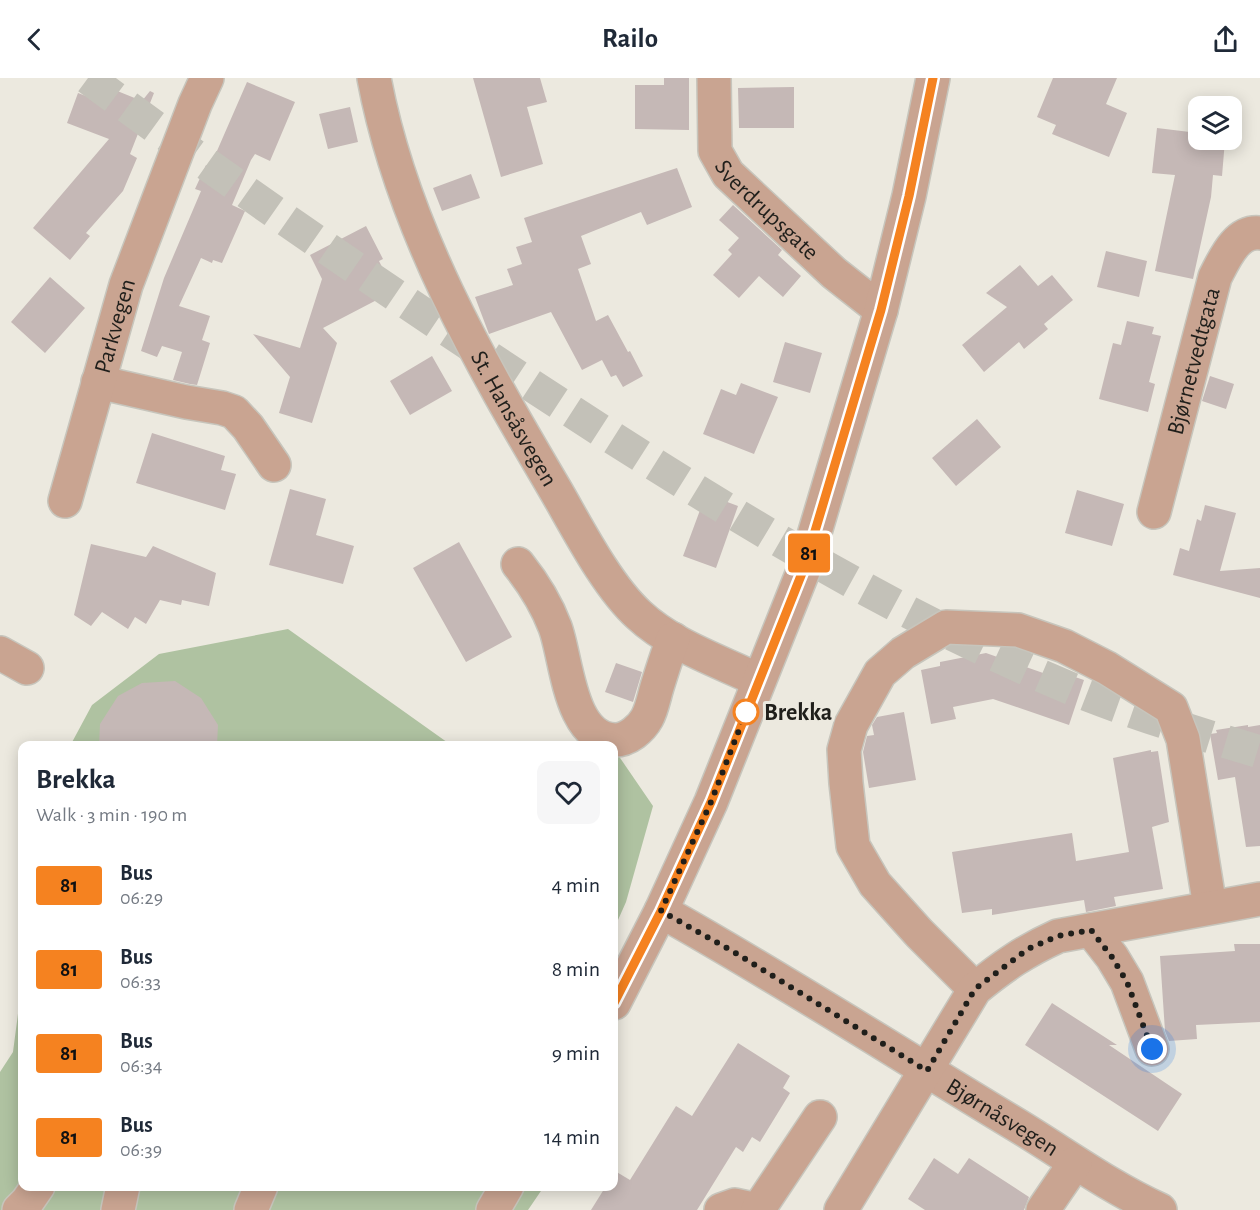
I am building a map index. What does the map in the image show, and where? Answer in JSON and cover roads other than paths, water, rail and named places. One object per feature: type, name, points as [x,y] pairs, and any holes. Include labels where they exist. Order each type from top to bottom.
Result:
[{"type":"street","name":"Parkvegen","points":[[207,78],[126,285],[98,382],[234,412],[248,427],[274,465]]},
{"type":"street","name":"St. Hansåsvegen","points":[[374,78],[396,163],[440,278],[467,336],[583,538],[620,594],[639,616],[673,639],[758,680]]},
{"type":"street","name":"Sverdrupsgate","points":[[714,78],[715,151],[724,168],[834,273],[881,310]]},
{"type":"street","points":[[618,995],[661,911],[711,802],[804,568],[881,310],[909,196],[933,78]]},
{"type":"street","name":"Bjørnetvedtgata","points":[[1154,512],[1215,277],[1232,245],[1254,232],[1260,232]]},
{"type":"street","points":[[65,501],[98,382]]},
{"type":"street","points":[[518,564],[542,598],[555,628],[566,665],[573,703],[581,718],[596,734],[608,740],[619,740],[630,736],[647,717],[673,639]]},
{"type":"street","points":[[975,989],[875,884],[853,846],[846,783],[844,750],[851,725],[880,673],[903,653],[946,627],[1018,630],[1064,646],[1107,668],[1171,708],[1183,739],[1210,907]]},
{"type":"street","points":[[841,1210],[975,989],[1028,949],[1058,936],[1260,899]]},
{"type":"street","name":"Bjørnåsvegen","points":[[661,911],[734,952],[1149,1208]]},
{"type":"street","points":[[1091,930],[1112,957],[1127,982],[1152,1049]]},
{"type":"street","points":[[721,1210],[735,1205],[758,1210],[820,1118]]},
{"type":"street","points":[[1043,1210],[1075,1163]]},
{"type":"street","points":[[19,1210],[35,1191]]},
{"type":"street","points":[[118,1210],[122,1191]]},
{"type":"street","points":[[252,1210],[259,1191]]},
{"type":"street","points":[[493,1210],[504,1191]]},
{"type":"tunnel","points":[[88,78],[260,202],[435,322],[679,480],[807,557],[938,627],[1072,689],[1142,715],[1260,752]]},
{"type":"place","name":"Brekka","points":[[746,712]]}]
